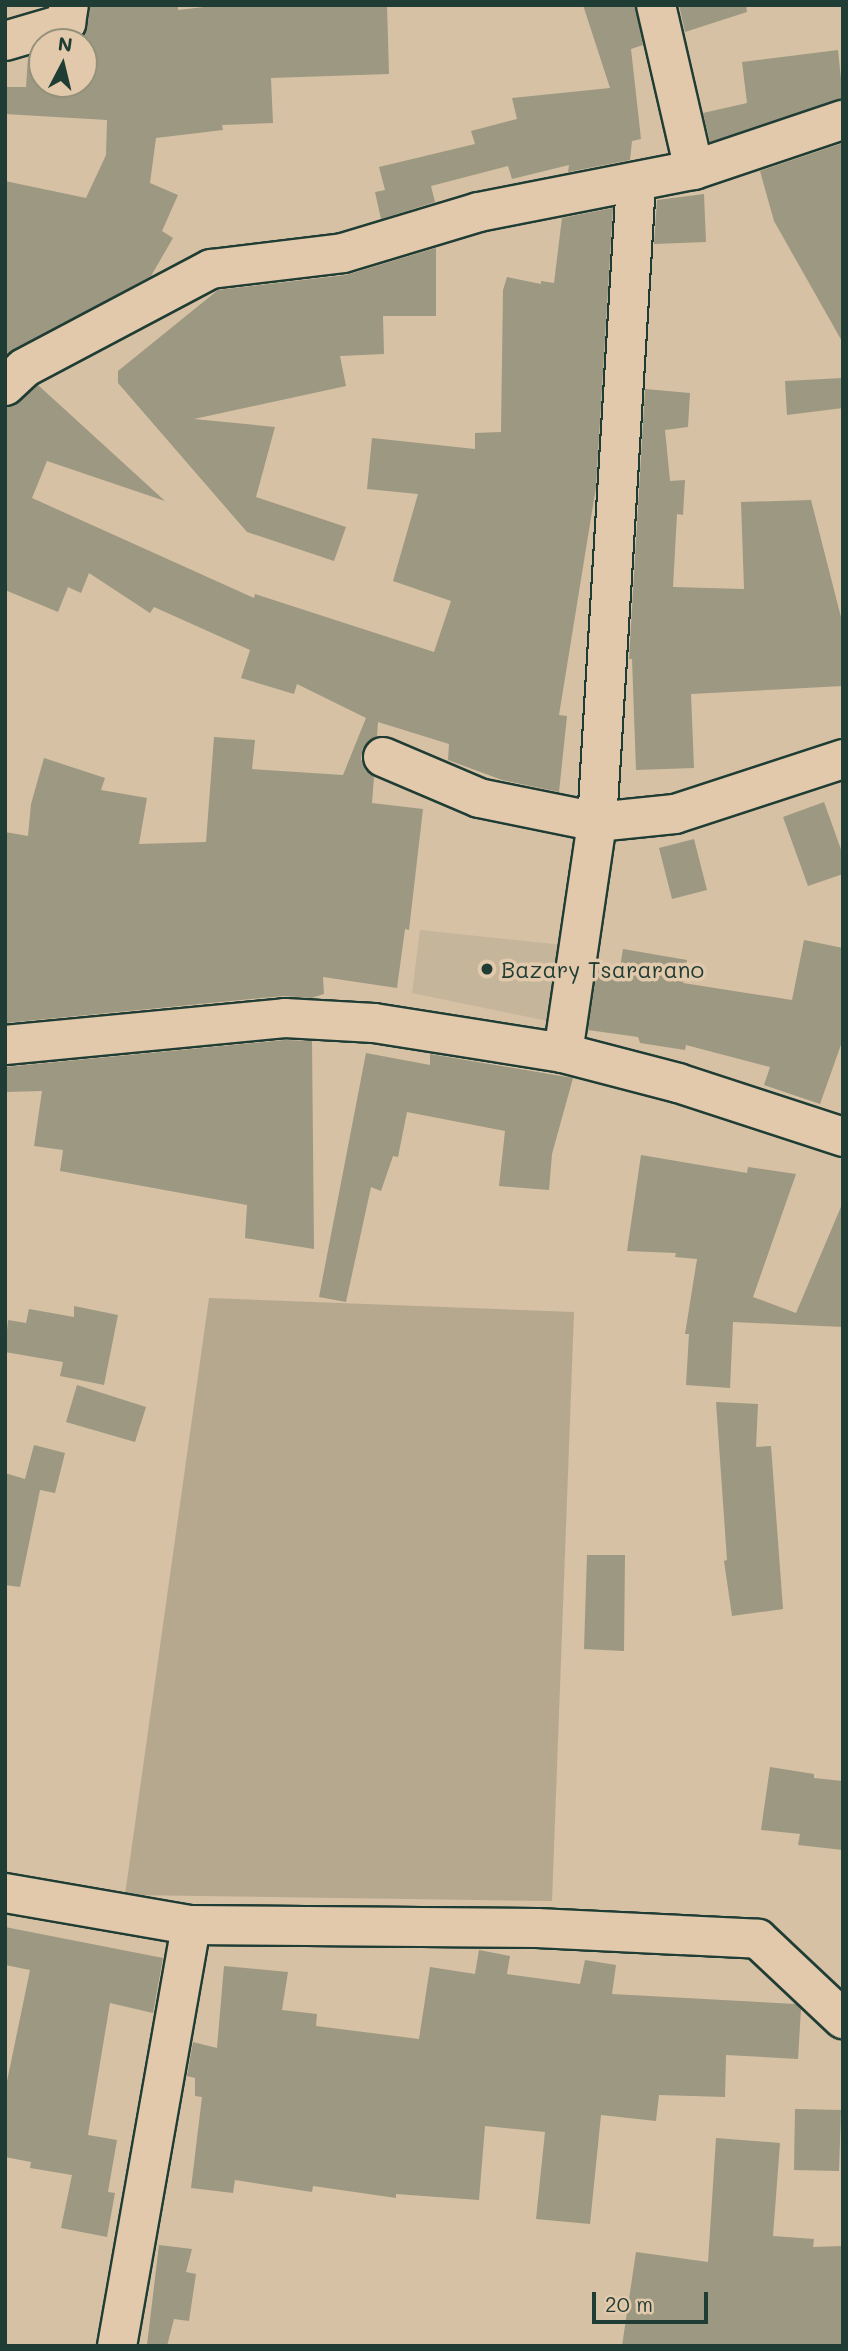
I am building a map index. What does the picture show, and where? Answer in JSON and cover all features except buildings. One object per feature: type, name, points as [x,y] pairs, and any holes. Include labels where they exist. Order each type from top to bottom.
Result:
[{"type":"street","points":[[5,41],[66,23],[69,5]]},
{"type":"street","points":[[656,5],[694,170]]},
{"type":"street","points":[[5,386],[24,368],[211,270],[343,253],[479,212],[694,170],[843,120]]},
{"type":"street","points":[[563,1054],[597,822],[636,183]]},
{"type":"street","points":[[383,757],[479,797],[597,822],[675,814],[843,759]]},
{"type":"street","points":[[5,1045],[285,1018],[374,1023],[563,1054],[678,1083],[843,1137]]},
{"type":"street","points":[[5,1893],[191,1925],[537,1928],[758,1940],[843,2020]]},
{"type":"street","points":[[117,2346],[191,1925]]},
{"type":"shaded area","name":"Bazary Tsararano","points":[[420,930],[563,945],[553,1022],[412,993]]},
{"type":"shaded area","points":[[209,1298],[574,1312],[552,1901],[125,1895]]},
{"type":"place","name":"Bazary Tsararano","points":[[487,969]]}]
